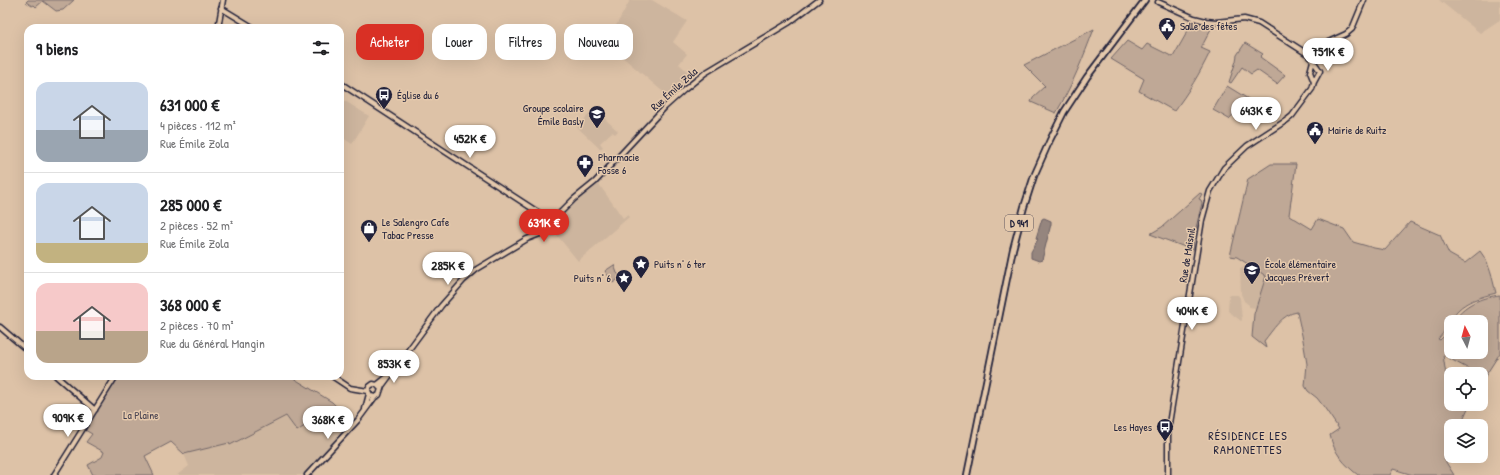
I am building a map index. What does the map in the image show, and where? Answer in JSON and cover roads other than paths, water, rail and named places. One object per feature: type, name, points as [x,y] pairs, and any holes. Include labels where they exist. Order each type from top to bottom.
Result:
[{"type":"main road","name":"D 941","points":[[967,475],[979,408],[1001,312],[1013,249],[1034,176],[1064,112],[1087,77],[1145,0]]},
{"type":"street","points":[[219,24],[223,0]]},
{"type":"street","name":"Rue Émile Zola","points":[[546,227],[574,199],[595,182],[665,107],[684,90],[705,73],[790,22],[819,0]]},
{"type":"street","points":[[1314,82],[1310,71],[1312,68],[1312,58],[1315,52],[1324,44],[1346,34],[1352,29],[1364,0]]},
{"type":"street","points":[[1158,2],[1194,18],[1206,21],[1216,22],[1244,19],[1259,23],[1312,58],[1320,71],[1320,74],[1317,76],[1311,75]]},
{"type":"street","points":[[221,8],[247,24]]},
{"type":"street","points":[[1312,68],[1317,66]]},
{"type":"street","name":"Rue de Maisnil","points":[[1168,475],[1168,430],[1201,226],[1209,194],[1217,178],[1230,161],[1247,146],[1287,120],[1295,113],[1312,89],[1317,76]]},
{"type":"street","points":[[344,86],[552,221],[556,229],[543,235],[533,237]]},
{"type":"street","points":[[307,475],[364,412],[375,397],[379,395],[381,389],[393,371],[441,306],[464,280],[477,269],[497,257],[544,232],[546,227],[550,231]]},
{"type":"street","points":[[0,327],[24,348]]},
{"type":"street","points":[[364,412],[371,385],[377,385],[393,371]]},
{"type":"street","points":[[61,380],[95,410]]},
{"type":"street","points":[[54,475],[114,380]]},
{"type":"street","points":[[338,380],[350,388],[368,392],[371,396],[375,397]]},
{"type":"street","points":[[377,385],[381,389]]},
{"type":"place","name":"Salle des fêtes","points":[[1167,41]]},
{"type":"place","name":"Église du 6","points":[[384,110]]},
{"type":"place","name":"Groupe scolaire Émile Basly","points":[[597,129]]},
{"type":"place","name":"Mairie de Ruitz","points":[[1315,145]]},
{"type":"place","name":"Pharmacie Fosse 6","points":[[585,178]]},
{"type":"place","name":"Le Salengro Cafe Tabac Presse","points":[[369,243]]},
{"type":"place","name":"Puits n° 6 ter","points":[[641,279]]},
{"type":"place","name":"École élémentaire Jacques Prévert","points":[[1252,285]]},
{"type":"place","name":"Puits n° 6","points":[[624,293]]},
{"type":"place","name":"Les Hayes","points":[[1165,442]]},
{"type":"district","name":"RÉSIDENCE LES RAMONETTES","points":[[1248,443]]},
{"type":"park label","name":"La Plaine","points":[[141,415]]}]
